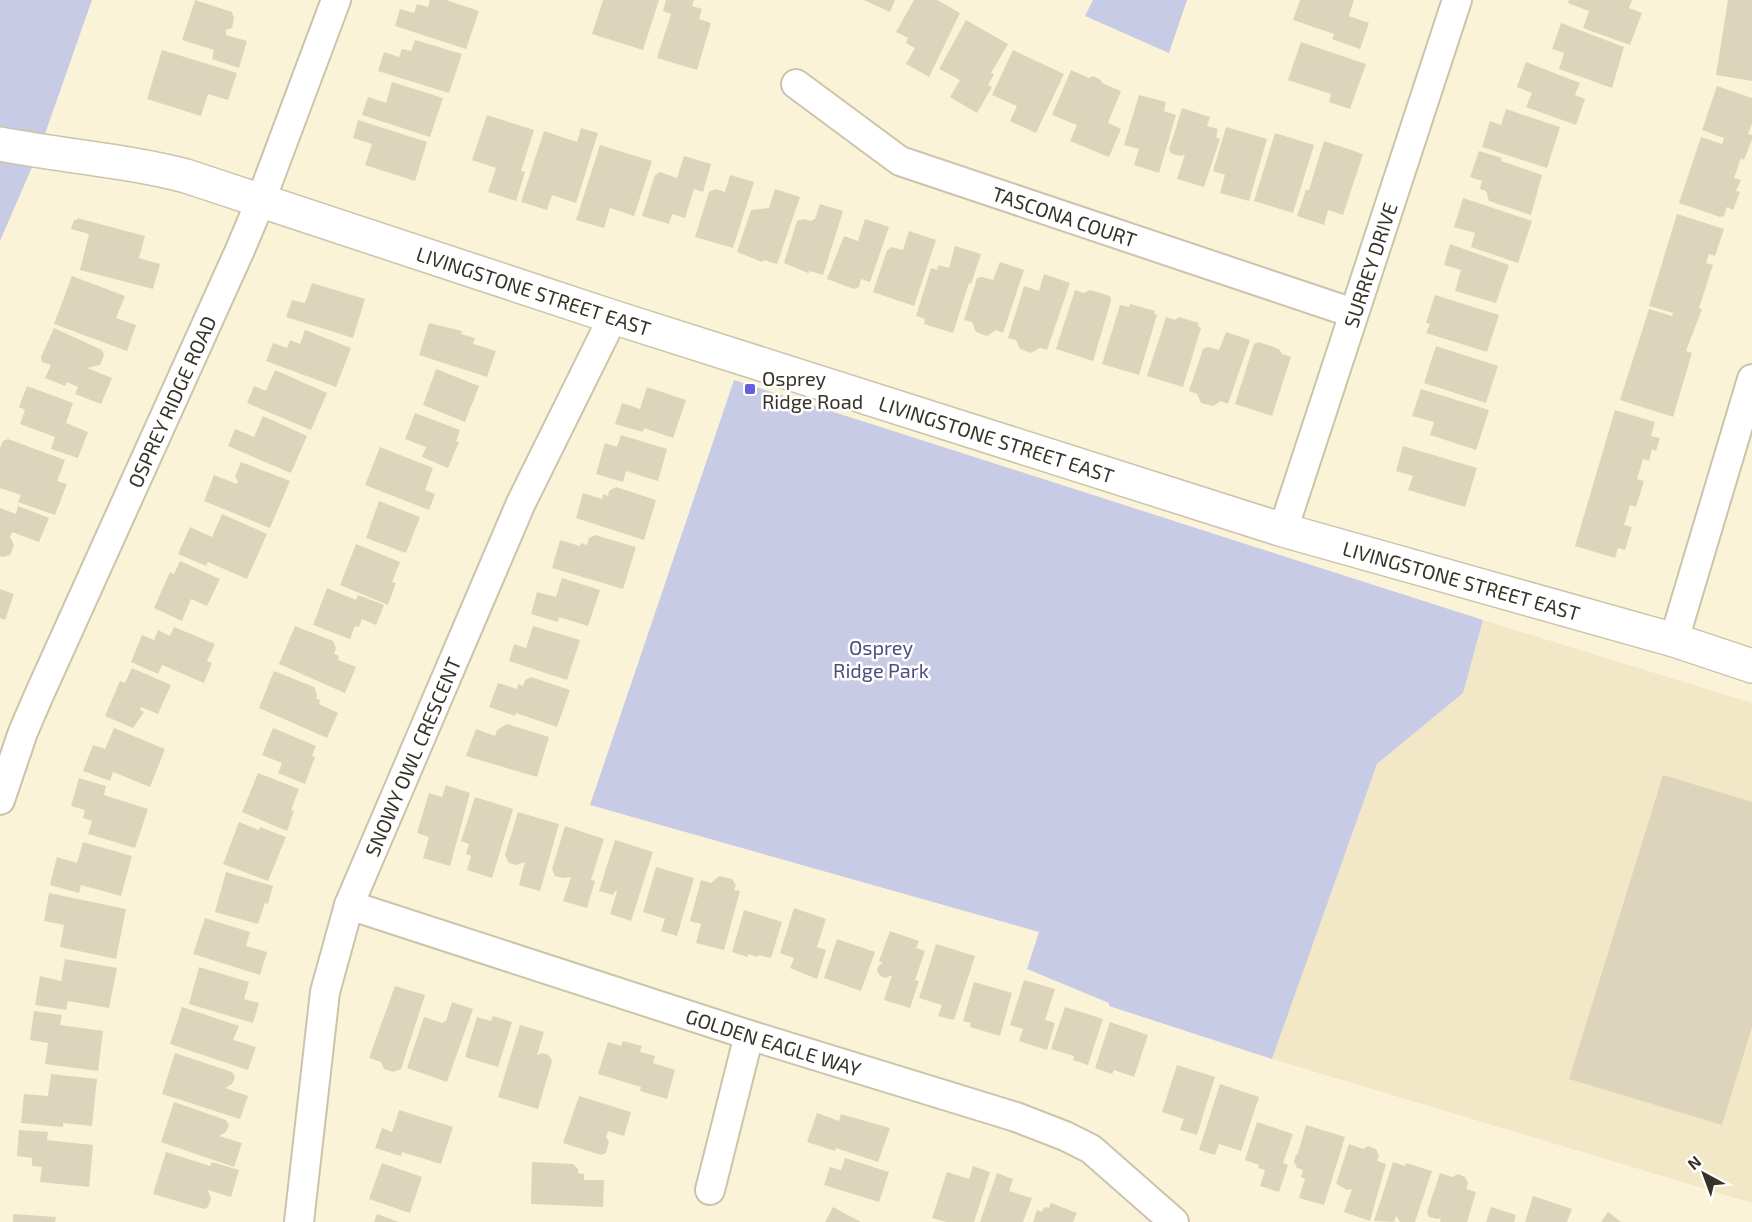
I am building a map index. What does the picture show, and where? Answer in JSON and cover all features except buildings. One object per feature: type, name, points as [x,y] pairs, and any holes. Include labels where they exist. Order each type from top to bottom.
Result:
[{"type":"street","name":"OSPREY RIDGE ROAD","points":[[0,800],[23,732],[39,695],[261,200],[336,0]]},
{"type":"street","name":"SURREY DRIVE","points":[[1283,530],[1457,0]]},
{"type":"street","name":"TASCONA COURT","points":[[796,84],[900,161],[1353,313]]},
{"type":"street","name":"LIVINGSTONE STREET EAST","points":[[0,144],[150,167],[261,200],[613,317],[1283,530],[1674,640],[1752,666]]},
{"type":"street","name":"SNOWY OWL CRESCENT","points":[[299,1222],[325,992],[349,905],[521,503],[613,317]]},
{"type":"street","points":[[1674,640],[1752,379]]},
{"type":"street","name":"GOLDEN EAGLE WAY","points":[[349,905],[749,1035],[1016,1117],[1065,1136],[1090,1149],[1174,1222]]},
{"type":"street","points":[[710,1191],[749,1035]]},
{"type":"shaded area","points":[[1483,620],[1752,703],[1752,1203],[1272,1059],[1377,764],[1463,693]]},
{"type":"green space","points":[[0,0],[92,0],[39,151],[0,241]]},
{"type":"green space","points":[[1093,0],[1187,0],[1169,53],[1085,16]]},
{"type":"green space","name":"Osprey Ridge Park","points":[[734,380],[1483,620],[1463,693],[1377,764],[1272,1059],[1109,1006],[1109,1003],[1027,969],[1039,932],[590,805]]},
{"type":"place","name":"Osprey Ridge Road","points":[[750,389]]}]
